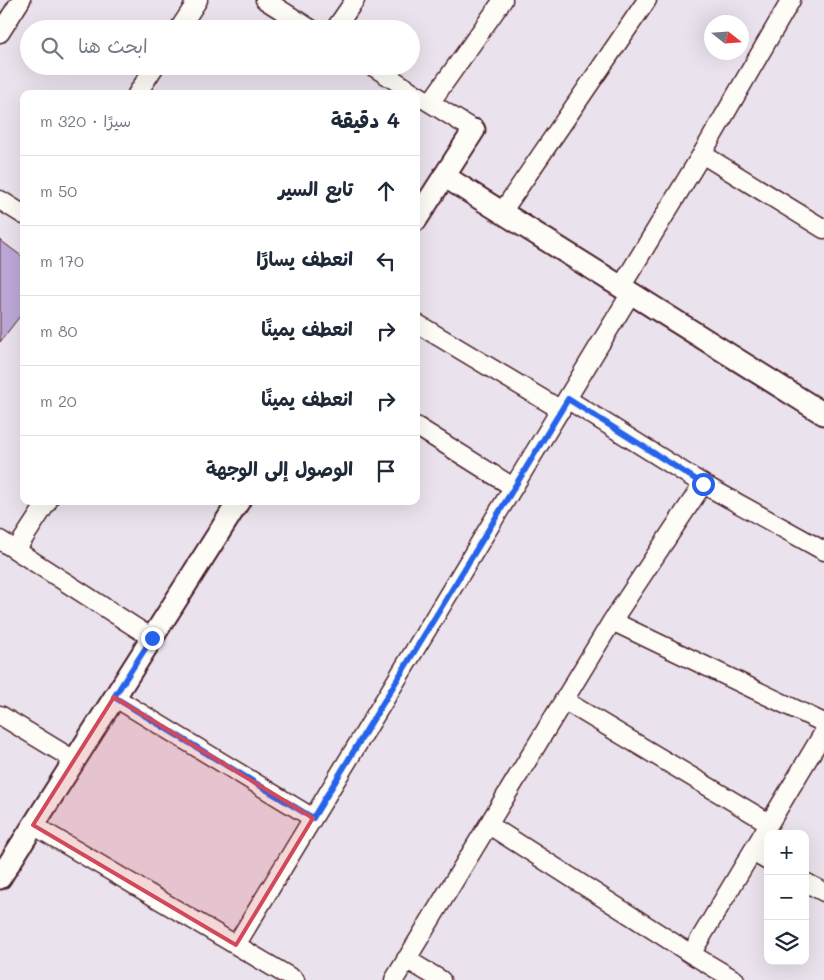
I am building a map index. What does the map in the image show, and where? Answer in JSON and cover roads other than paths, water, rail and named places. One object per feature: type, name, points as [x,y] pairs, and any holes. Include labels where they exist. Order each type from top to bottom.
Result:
[{"type":"street","points":[[2,26],[21,0]]},
{"type":"street","points":[[185,20],[198,0]]},
{"type":"street","points":[[265,0],[297,20]]},
{"type":"street","points":[[341,20],[355,0]]},
{"type":"street","points":[[420,214],[474,130],[421,97],[503,0]]},
{"type":"street","points":[[502,212],[647,0]]},
{"type":"street","points":[[236,945],[564,404],[702,154],[791,0]]},
{"type":"street","points":[[140,90],[149,75]]},
{"type":"street","points":[[386,75],[410,90]]},
{"type":"street","points":[[702,154],[824,229]]},
{"type":"street","points":[[444,176],[824,414]]},
{"type":"street","points":[[0,200],[20,212]]},
{"type":"street","points":[[420,325],[824,551]]},
{"type":"street","points":[[420,429],[513,487]]},
{"type":"street","points":[[394,980],[612,621],[703,484]]},
{"type":"street","points":[[16,550],[45,505]]},
{"type":"street","points":[[0,878],[236,505]]},
{"type":"street","points":[[0,540],[152,638]]},
{"type":"street","points":[[612,621],[824,723]]},
{"type":"street","points":[[114,697],[313,818]]},
{"type":"street","points":[[564,701],[769,823]]},
{"type":"street","points":[[0,715],[74,760]]},
{"type":"street","points":[[690,954],[824,732]]},
{"type":"street","points":[[489,825],[690,954],[735,980]]},
{"type":"street","points":[[33,826],[295,980]]},
{"type":"street","points":[[752,852],[764,859]]},
{"type":"street","points":[[809,884],[824,892]]},
{"type":"street","points":[[406,960],[441,980]]}]
